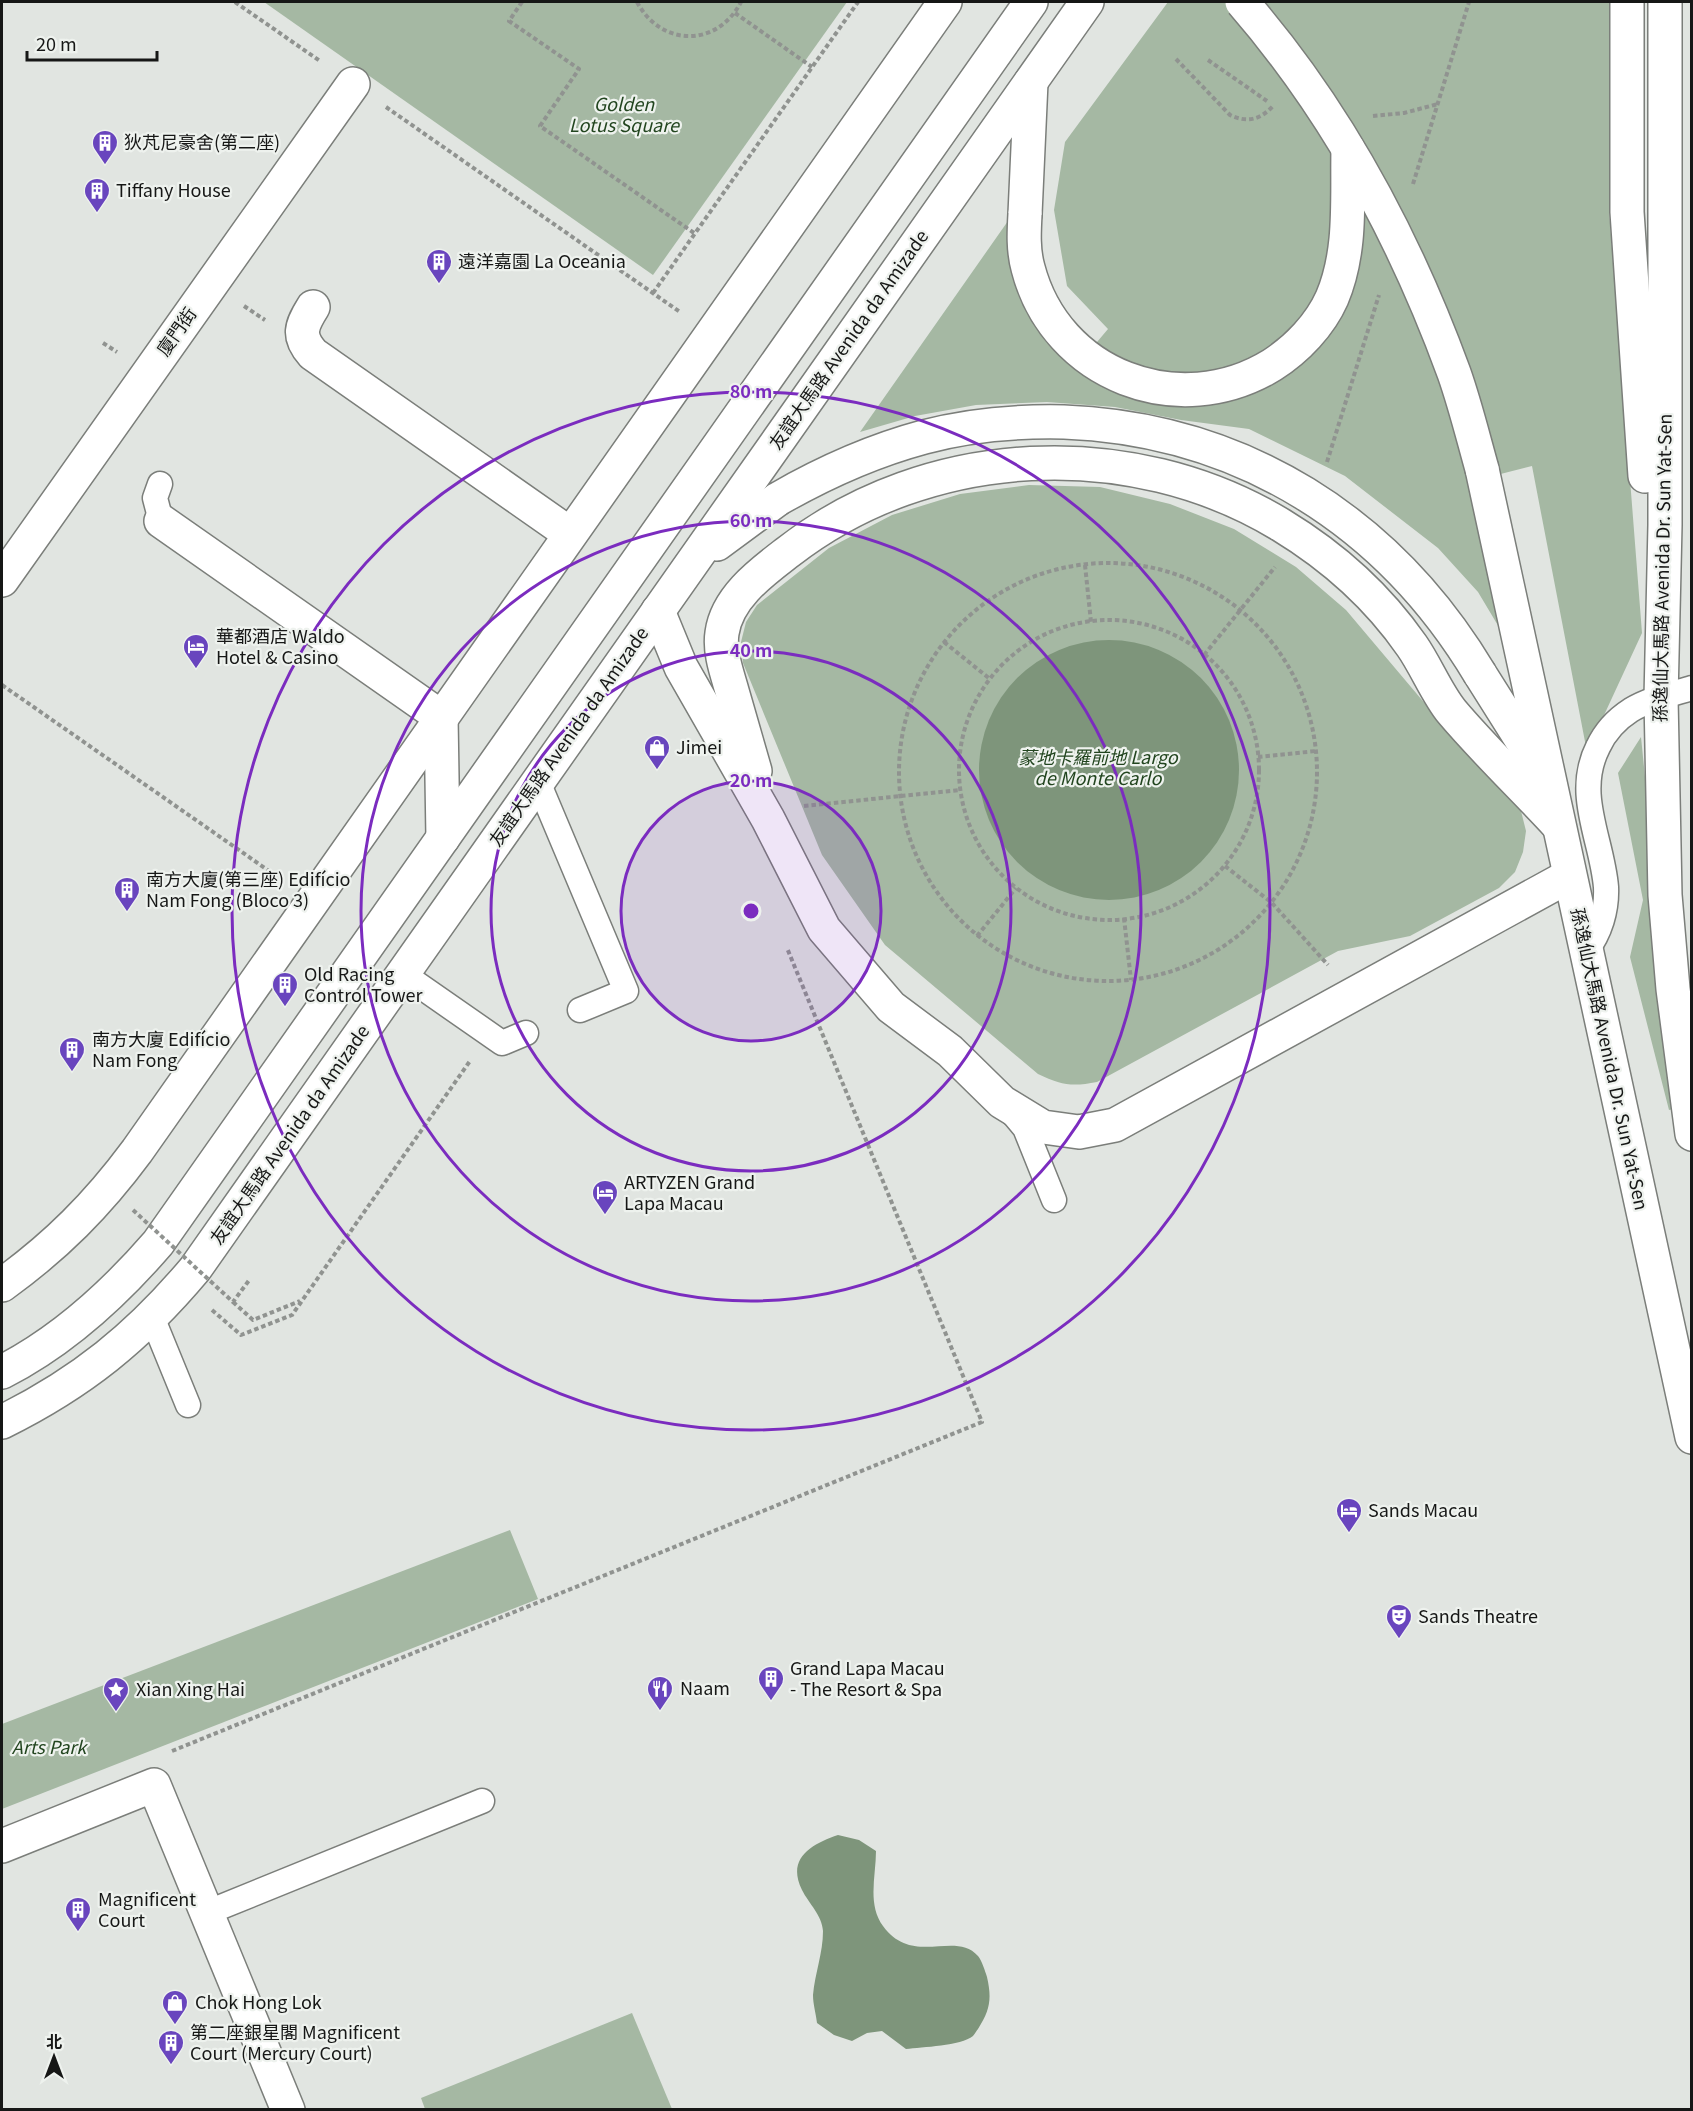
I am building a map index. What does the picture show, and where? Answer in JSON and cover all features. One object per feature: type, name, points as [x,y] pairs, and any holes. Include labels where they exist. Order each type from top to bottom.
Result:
[{"type":"main road","points":[[2,1285],[61,1239],[114,1182],[945,2]]},
{"type":"main road","points":[[2,1372],[46,1346],[79,1322],[108,1297],[158,1243],[1031,2]]},
{"type":"main road","name":"友誼大馬路 Avenida da Amizade","points":[[2,1422],[70,1384],[105,1359],[152,1317],[183,1283],[403,975],[1087,2]]},
{"type":"main road","name":"孫逸仙大馬路 Avenida Dr. Sun Yat-Sen","points":[[1242,2],[1266,29],[1324,110],[1375,194],[1418,283],[1454,374],[1482,469],[1692,1437]]},
{"type":"main road","points":[[1627,2],[1627,212],[1660,698]]},
{"type":"main road","name":"孫逸仙大馬路 Avenida Dr. Sun Yat-Sen","points":[[1665,2],[1665,525],[1660,698],[1665,895],[1672,989],[1692,1134]]},
{"type":"main road","points":[[1030,82],[1024,241],[1028,268],[1036,293],[1049,317],[1085,356],[1108,371],[1157,388],[1209,389],[1235,383],[1281,359],[1318,322],[1331,300],[1341,275],[1346,249],[1348,149]]},
{"type":"main road","name":"廈門街","points":[[2,580],[353,84]]},
{"type":"main road","points":[[313,307],[304,321],[302,331],[304,344],[313,354],[570,534]]},
{"type":"main road","points":[[692,563],[778,499],[822,475],[887,448],[926,436],[1006,423],[1077,423],[1128,428],[1167,436],[1206,448],[1262,471],[1316,500],[1380,549],[1429,600],[1460,639],[1550,785]]},
{"type":"main road","points":[[768,819],[723,655],[721,635],[726,616],[743,591],[777,561],[828,524],[894,492],[973,470],[1036,463],[1073,463],[1145,471],[1215,492],[1280,525],[1310,545],[1339,567],[1391,618],[1413,647],[1450,709],[1558,825]]},
{"type":"main road","points":[[161,521],[441,717]]},
{"type":"main road","points":[[658,611],[681,667],[768,819],[824,929],[891,1007],[950,1051],[1002,1102],[1043,1127],[1079,1132],[1115,1125],[1569,876]]},
{"type":"main road","points":[[441,717],[443,838]]},
{"type":"main road","points":[[2,1846],[154,1785],[288,2109]]},
{"type":"lane","points":[[160,484],[155,498],[161,521]]},
{"type":"lane","points":[[263,616],[273,611],[284,611],[298,617]]},
{"type":"lane","points":[[1586,951],[1598,931],[1606,901],[1606,886],[1588,798],[1592,760],[1603,738],[1618,720],[1638,706],[1692,687]]},
{"type":"lane","points":[[538,782],[626,991],[580,1010]]},
{"type":"lane","points":[[403,975],[502,1043],[526,1033]]},
{"type":"lane","points":[[1002,1102],[1024,1128],[1054,1200]]},
{"type":"lane","points":[[152,1317],[188,1405]]},
{"type":"lane","points":[[206,1913],[482,1801]]},
{"type":"path","points":[[235,2],[711,334]]},
{"type":"path","points":[[522,2],[509,21],[579,69],[540,126],[694,233]]},
{"type":"path","points":[[637,2],[644,14],[656,26],[672,34],[689,36],[706,33],[723,26],[741,2]]},
{"type":"path","points":[[653,293],[858,2]]},
{"type":"path","points":[[735,13],[812,67]]},
{"type":"path","points":[[1176,59],[1230,115],[1239,119],[1259,118],[1274,105],[1208,60]]},
{"type":"path","points":[[1097,563],[1131,565],[1164,571],[1198,584],[1228,601],[1256,623],[1278,650],[1296,680],[1309,712],[1316,751],[1318,782],[1313,816],[1303,850],[1287,882],[1272,903],[1241,934],[1212,954],[1180,969],[1131,980],[1074,978],[1041,971],[1010,957],[977,936],[941,898],[917,860],[905,829],[899,796],[898,761],[902,727],[922,675],[944,642],[972,613],[1000,593],[1030,578],[1063,568],[1085,566],[1097,563]]},
{"type":"path","points":[[1085,566],[1091,622]]},
{"type":"path","points":[[1204,655],[1270,573]]},
{"type":"path","points":[[1091,622],[1126,622],[1150,626],[1173,635],[1204,655],[1231,682],[1244,704],[1253,726],[1258,757],[1260,776],[1256,801],[1238,847],[1225,866],[1205,885],[1185,899],[1162,910],[1124,918],[1088,918],[1064,913],[1016,888],[986,856],[974,835],[960,790],[959,764],[962,740],[969,716],[990,679],[1011,657],[1031,642],[1053,632],[1091,622]]},
{"type":"path","points":[[944,642],[990,679]]},
{"type":"path","points":[[2,685],[312,901]]},
{"type":"path","points":[[1258,757],[1316,751]]},
{"type":"path","points":[[799,807],[960,790]]},
{"type":"path","points":[[1225,866],[1272,903],[1354,994]]},
{"type":"path","points":[[977,936],[1016,888]]},
{"type":"path","points":[[1124,918],[1131,980]]},
{"type":"path","points":[[154,1785],[144,1762],[982,1422],[784,941]]},
{"type":"path","points":[[183,1283],[241,1335],[292,1315],[489,1034]]},
{"type":"path","points":[[133,1210],[253,1320],[301,1301]]},
{"type":"path","points":[[233,1302],[250,1279]]},
{"type":"green space","name":"Golden Lotus Square","points":[[264,2],[847,2],[653,275]]},
{"type":"green space","points":[[1168,2],[1612,2],[1609,210],[1642,633],[1587,752],[1532,466],[1481,479],[1518,659],[1478,592],[1438,548],[1345,476],[1249,429],[1181,420],[1115,407],[1047,402],[976,405],[915,416],[860,432],[1015,211],[1081,361],[1108,329],[1067,286],[1054,210],[1065,142]]},
{"type":"green space","name":"蒙地卡羅前地 Largo de Monte Carlo","points":[[1029,485],[1100,487],[1170,504],[1234,529],[1296,567],[1346,610],[1438,719],[1509,793],[1521,811],[1526,831],[1523,852],[1515,872],[1499,888],[1410,936],[1338,951],[1097,1082],[1067,1084],[1038,1074],[885,945],[822,855],[743,663],[741,642],[746,622],[757,605],[829,548],[892,515],[960,494]]},
{"type":"green space","points":[[1641,737],[1665,977],[1691,1105],[1669,1110],[1630,957],[1643,900],[1618,773]]},
{"type":"green space","name":"Arts Park","points":[[510,1530],[538,1599],[2,1809],[2,1724]]},
{"type":"green space","points":[[632,2013],[672,2109],[425,2109],[421,2098]]},
{"type":"shaded area","points":[[1096,640],[1122,640],[1147,645],[1170,655],[1192,669],[1210,687],[1224,709],[1234,732],[1239,770],[1234,808],[1224,831],[1210,853],[1192,871],[1170,885],[1147,895],[1122,900],[1096,900],[1071,895],[1048,885],[1026,871],[1008,853],[994,831],[984,808],[979,783],[979,757],[984,732],[994,709],[1008,687],[1026,669],[1048,655],[1071,645]]},
{"type":"shaded area","points":[[838,1835],[859,1840],[876,1851],[875,1909],[883,1926],[895,1938],[920,1947],[958,1946],[969,1949],[978,1956],[987,1977],[990,1998],[985,2016],[973,2036],[951,2044],[906,2049],[882,2031],[867,2033],[852,2041],[834,2035],[817,2023],[813,1995],[823,1931],[818,1915],[802,1890],[797,1869],[804,1854],[811,1848]]},
{"type":"place","name":"狄芃尼豪舍(第二座)","points":[[105,166]]},
{"type":"place","name":"Tiffany House","points":[[97,214]]},
{"type":"place","name":"遠洋嘉園 La Oceania","points":[[439,285]]},
{"type":"place","name":"華都酒店 Waldo Hotel & Casino","points":[[196,670]]},
{"type":"place","name":"Jimei","points":[[657,771]]},
{"type":"place","name":"南方大廈(第三座) Edifício Nam Fong (Bloco 3)","points":[[127,913]]},
{"type":"place","name":"Old Racing Control Tower","points":[[285,1008]]},
{"type":"place","name":"南方大廈 Edifício Nam Fong","points":[[72,1073]]},
{"type":"place","name":"ARTYZEN Grand Lapa Macau","points":[[605,1216]]},
{"type":"place","name":"Sands Macau","points":[[1349,1534]]},
{"type":"place","name":"Sands Theatre","points":[[1399,1640]]},
{"type":"place","name":"Grand Lapa Macau - The Resort & Spa","points":[[771,1702]]},
{"type":"place","name":"Naam","points":[[660,1712]]},
{"type":"place","name":"Xian Xing Hai","points":[[116,1713]]},
{"type":"place","name":"Magnificent Court","points":[[78,1933]]},
{"type":"place","name":"Chok Hong Lok","points":[[175,2026]]},
{"type":"place","name":"第二座銀星閣 Magnificent Court (Mercury Court)","points":[[171,2066]]}]
